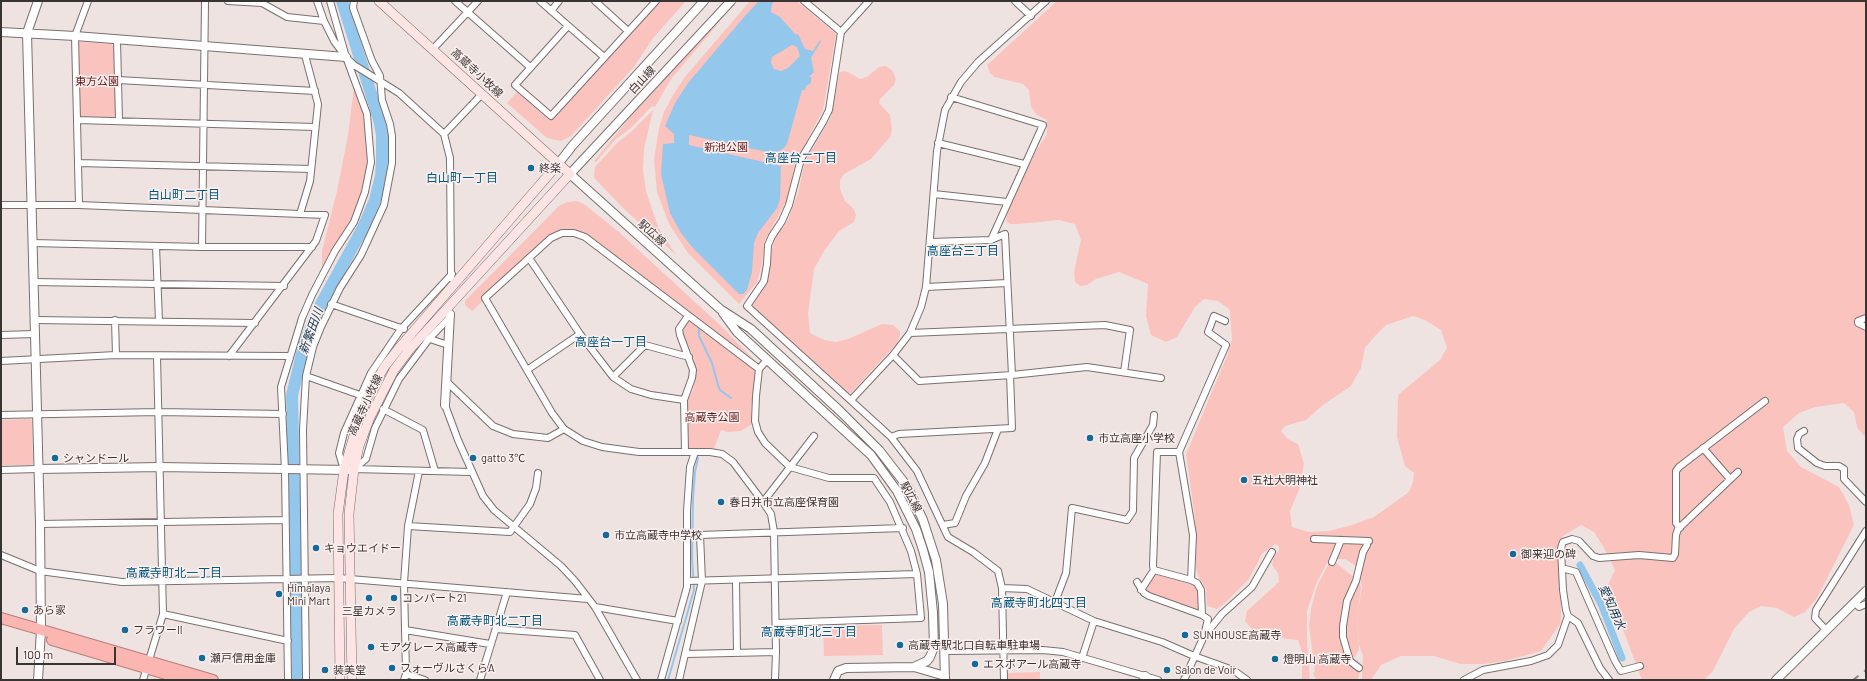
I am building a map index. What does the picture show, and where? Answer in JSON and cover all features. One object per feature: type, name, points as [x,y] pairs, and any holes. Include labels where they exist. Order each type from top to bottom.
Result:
[{"type":"highway","points":[[1,618],[41,633],[148,665],[213,680]]},
{"type":"highway","points":[[1,625],[41,633]]},
{"type":"highway","points":[[148,665],[186,680]]},
{"type":"main road","name":"高蔵寺小牧線","points":[[352,680],[349,514],[354,470],[359,446],[370,417],[394,370],[426,330],[570,174],[379,1]]},
{"type":"main road","name":"高蔵寺小牧線","points":[[340,680],[338,514],[344,470],[360,415],[370,391],[385,366],[418,324],[558,164]]},
{"type":"street","points":[[38,1],[27,33],[40,524],[41,633],[38,680]]},
{"type":"street","points":[[79,205],[75,36],[88,1]]},
{"type":"street","points":[[202,247],[205,1]]},
{"type":"street","points":[[228,1],[262,3],[288,17],[324,21]]},
{"type":"street","points":[[317,1],[324,21],[334,41],[346,57],[354,65],[399,92],[444,134],[450,158],[452,276],[403,329],[371,373],[344,433],[339,453],[344,470]]},
{"type":"street","points":[[288,680],[285,470],[281,386],[302,318],[312,295],[335,251],[354,222],[365,192],[371,146],[367,114],[346,57],[330,1]]},
{"type":"street","points":[[306,678],[304,578],[305,470],[303,430],[306,376],[314,347],[332,304],[361,255],[374,229],[388,188],[392,163],[392,136],[378,80],[379,70],[372,61],[353,8],[354,1]]},
{"type":"street","points":[[455,1],[530,67]]},
{"type":"street","points":[[433,49],[478,1]]},
{"type":"street","points":[[540,1],[604,57]]},
{"type":"street","points":[[551,10],[559,1]]},
{"type":"street","points":[[595,1],[628,31]]},
{"type":"street","name":"白山線","points":[[558,164],[704,1]]},
{"type":"street","name":"白山線","points":[[570,174],[731,1]]},
{"type":"street","points":[[804,1],[841,32]]},
{"type":"street","points":[[869,1],[841,32],[829,110],[801,159],[789,205],[782,221],[768,245],[764,281],[746,306],[891,437],[917,471],[948,537],[973,552],[998,571],[1002,588],[1004,680]]},
{"type":"street","points":[[1015,1],[1031,16]]},
{"type":"street","points":[[851,400],[893,356],[910,333],[921,307],[926,287],[938,143],[941,123],[951,97],[960,82],[978,62],[1046,1]]},
{"type":"street","points":[[568,26],[515,85],[551,116],[628,31],[652,2]]},
{"type":"street","points":[[1,32],[75,36],[346,57]]},
{"type":"street","points":[[117,40],[119,121]]},
{"type":"street","points":[[300,214],[310,181],[318,104],[305,55]]},
{"type":"street","points":[[118,80],[315,91]]},
{"type":"street","points":[[444,134],[482,94]]},
{"type":"street","points":[[951,97],[1043,126],[1024,164],[990,240]]},
{"type":"street","points":[[77,120],[315,127]]},
{"type":"street","points":[[938,143],[1024,164]]},
{"type":"street","points":[[79,164],[311,169]]},
{"type":"street","name":"駅広線","points":[[570,174],[720,309],[737,332],[871,455],[890,482],[907,510],[923,550],[929,572],[933,613],[933,653],[927,661],[914,667]]},
{"type":"street","points":[[934,194],[1007,202]]},
{"type":"street","points":[[1,205],[79,205],[325,215],[316,241],[312,247],[284,286],[229,356]]},
{"type":"street","points":[[759,369],[585,237],[574,233],[562,233],[551,238],[485,298],[552,413],[564,429],[583,441],[602,447],[640,452],[710,452],[722,454],[733,462],[771,514],[774,532],[776,623],[775,680]]},
{"type":"street","points":[[891,437],[899,434],[1012,428],[1005,234],[990,240],[930,242]]},
{"type":"street","points":[[32,243],[202,247],[312,247]]},
{"type":"street","points":[[156,246],[159,321]]},
{"type":"street","points":[[529,258],[580,334],[613,377],[631,388],[651,395],[684,400]]},
{"type":"street","points":[[34,282],[284,286]]},
{"type":"street","points":[[926,287],[1007,283]]},
{"type":"street","points":[[332,304],[403,329]]},
{"type":"street","name":"駅広線","points":[[720,309],[744,323],[840,411],[879,450],[907,486],[923,520],[936,560],[942,596],[945,678]]},
{"type":"street","points":[[354,470],[366,459],[375,428],[399,379],[428,338],[450,316]]},
{"type":"street","points":[[450,316],[445,405],[471,472],[486,501],[494,510],[561,566],[595,607],[637,680]]},
{"type":"street","points":[[685,452],[684,400],[692,378],[693,370],[679,329],[688,316]]},
{"type":"street","points":[[1191,580],[1193,535],[1179,452],[1195,411],[1226,345],[1208,332],[1214,316],[1225,321]]},
{"type":"street","points":[[1866,318],[1858,321],[1858,323],[1866,327]]},
{"type":"street","points":[[34,320],[255,323]]},
{"type":"street","points":[[115,320],[116,355]]},
{"type":"street","points":[[910,333],[1105,325],[1130,330],[1124,372]]},
{"type":"street","points":[[1,335],[35,334]]},
{"type":"street","points":[[527,370],[580,334]]},
{"type":"street","points":[[428,338],[448,344]]},
{"type":"street","points":[[613,377],[646,345],[689,357]]},
{"type":"street","points":[[1,362],[116,355],[290,356]]},
{"type":"street","points":[[143,680],[163,614],[158,356]]},
{"type":"street","points":[[893,356],[919,381],[1011,375],[1087,367],[1160,378]]},
{"type":"street","points":[[767,360],[759,369],[754,410],[758,432],[765,443],[790,468],[829,478],[874,478],[890,502],[903,528],[911,551],[917,574],[920,618],[776,623]]},
{"type":"street","points":[[306,376],[360,395]]},
{"type":"street","points":[[447,382],[493,426],[513,434],[548,438],[564,429]]},
{"type":"street","points":[[1680,528],[1676,523],[1676,471],[1703,448],[1765,401]]},
{"type":"street","points":[[383,410],[423,430],[435,471]]},
{"type":"street","points":[[1,416],[158,412],[283,414]]},
{"type":"street","points":[[1055,602],[1066,573],[1072,508],[1127,520],[1132,511],[1134,458],[1153,425],[1154,415]]},
{"type":"street","points":[[942,525],[955,523],[966,496],[985,463],[998,429]]},
{"type":"street","points":[[1804,431],[1799,434],[1797,439],[1798,448],[1817,463],[1825,466],[1839,466],[1844,469],[1844,479],[1866,502]]},
{"type":"street","points":[[763,502],[814,436]]},
{"type":"street","points":[[1703,448],[1730,479]]},
{"type":"street","points":[[661,680],[688,581],[686,511],[690,468],[695,452]]},
{"type":"street","points":[[1141,590],[1154,570],[1157,452],[1179,452]]},
{"type":"street","points":[[1,470],[160,468],[471,472]]},
{"type":"street","points":[[419,471],[408,526],[404,583],[405,677],[425,680]]},
{"type":"street","points":[[1609,680],[1600,668],[1578,623],[1568,616],[1566,610],[1563,590],[1561,548],[1563,542],[1572,539],[1584,545],[1593,556],[1599,558],[1639,556],[1673,558],[1676,554],[1676,535],[1680,528],[1738,472]]},
{"type":"street","points":[[408,526],[510,532],[530,504],[536,488],[538,473]]},
{"type":"street","points":[[40,524],[285,520]]},
{"type":"street","points":[[679,680],[686,654],[700,581],[700,535],[903,528]]},
{"type":"street","points":[[1826,630],[1815,618],[1816,610],[1866,531]]},
{"type":"street","points":[[1314,539],[1368,541],[1363,552],[1356,581],[1346,601],[1343,626],[1344,641],[1350,661],[1359,668]]},
{"type":"street","points":[[1332,562],[1341,540]]},
{"type":"street","points":[[1184,680],[1204,636],[1222,614],[1252,587],[1272,552]]},
{"type":"street","points":[[1,555],[40,571],[122,582],[350,578],[588,599]]},
{"type":"street","points":[[1562,568],[1576,572],[1615,661],[1621,671],[1640,666]]},
{"type":"street","points":[[1154,570],[1197,583],[1201,590],[1202,615]]},
{"type":"street","points":[[688,581],[917,574]]},
{"type":"street","points":[[736,580],[737,653]]},
{"type":"street","points":[[1137,582],[1141,590],[1149,596],[1202,615],[1208,619],[1204,636]]},
{"type":"street","points":[[1002,588],[1027,589],[1094,620],[1162,642],[1232,670],[1247,680]]},
{"type":"street","points":[[1776,680],[1866,591]]},
{"type":"street","points":[[480,680],[507,592]]},
{"type":"street","points":[[1854,602],[1859,607],[1866,604]]},
{"type":"street","points":[[595,607],[678,621]]},
{"type":"street","points":[[163,614],[288,641]]},
{"type":"street","points":[[1464,680],[1483,670],[1531,661],[1548,655],[1558,645],[1568,616]]},
{"type":"street","points":[[1082,658],[1094,620]]},
{"type":"street","points":[[496,629],[575,635],[600,680]]},
{"type":"street","points":[[405,630],[490,644]]},
{"type":"street","points":[[944,651],[1043,650],[1063,652],[1141,678],[1158,680]]},
{"type":"street","points":[[686,654],[776,652]]},
{"type":"street","points":[[834,680],[838,671],[846,668],[914,667],[945,678]]},
{"type":"green space","points":[[660,1],[686,1],[654,37],[633,68],[571,136],[561,141],[547,138],[507,103],[517,92],[549,120],[552,120]]},
{"type":"green space","name":"新池公園","points":[[750,1],[797,1],[836,34],[823,110],[795,163],[787,200],[764,242],[762,264],[757,282],[739,304],[688,253],[669,224],[657,192],[654,159],[659,128],[664,112],[673,95],[684,78]]},
{"type":"green space","points":[[1057,1],[1866,1],[1866,435],[1863,435],[1857,427],[1854,412],[1844,403],[1815,407],[1799,413],[1783,427],[1787,451],[1801,467],[1839,487],[1849,505],[1854,525],[1817,598],[1805,612],[1794,617],[1777,608],[1761,606],[1749,612],[1734,629],[1713,671],[1704,680],[1642,680],[1610,595],[1608,585],[1615,570],[1594,532],[1581,525],[1563,536],[1559,544],[1561,565],[1561,623],[1541,651],[1505,661],[1484,664],[1461,664],[1434,656],[1401,656],[1381,665],[1371,680],[1362,680],[1363,656],[1359,645],[1357,618],[1362,587],[1356,566],[1345,559],[1329,559],[1316,584],[1307,611],[1307,641],[1310,680],[1302,680],[1302,652],[1298,640],[1264,636],[1252,629],[1245,621],[1247,611],[1279,582],[1278,573],[1272,565],[1274,557],[1279,550],[1279,546],[1275,544],[1262,554],[1249,579],[1217,609],[1207,606],[1206,589],[1199,578],[1196,569],[1195,518],[1186,454],[1227,356],[1232,339],[1230,310],[1218,301],[1204,299],[1195,307],[1177,337],[1166,342],[1151,335],[1146,316],[1148,284],[1119,272],[1096,279],[1087,285],[1080,286],[1075,282],[1074,272],[1081,240],[1075,224],[1059,220],[1019,224],[1010,224],[1006,221],[1008,210],[1035,153],[1047,134],[1047,120],[1037,115],[1031,107],[1029,90],[1023,84],[994,77],[990,73],[987,65]],"holes":[[[1413,316],[1425,320],[1441,330],[1447,348],[1440,360],[1398,395],[1397,437],[1405,466],[1414,473],[1413,482],[1409,492],[1374,517],[1352,525],[1329,531],[1309,532],[1292,527],[1290,511],[1299,490],[1304,464],[1298,444],[1288,439],[1281,431],[1285,426],[1306,420],[1323,405],[1351,386],[1361,368],[1365,348],[1386,325]]]},
{"type":"green space","points":[[715,24],[717,25],[671,79],[655,107],[652,106],[631,128],[616,139],[596,162],[594,161],[632,115]]},
{"type":"green space","name":"東方公園","points":[[78,43],[112,44],[114,46],[116,115],[114,117],[82,117],[80,115]]},
{"type":"green space","points":[[886,66],[893,71],[896,80],[894,85],[880,99],[879,103],[890,115],[892,130],[890,137],[871,159],[844,174],[840,180],[840,189],[845,201],[854,209],[856,215],[854,222],[839,231],[824,251],[814,269],[808,314],[810,333],[824,340],[836,342],[848,339],[882,324],[893,325],[900,331],[900,336],[897,343],[851,393],[847,393],[753,307],[752,302],[767,283],[772,249],[776,236],[788,220],[798,193],[805,161],[831,117],[839,73],[843,71],[848,72],[860,79],[867,77],[879,67]]},
{"type":"green space","points":[[354,87],[364,109],[369,161],[362,195],[352,221],[322,270],[322,251],[337,191],[348,135]]},
{"type":"green space","points":[[653,110],[644,149],[643,170],[646,191],[658,227],[676,255],[625,210],[594,178],[595,167],[618,142],[632,131]]},
{"type":"green space","points":[[577,201],[584,204],[620,233],[720,325],[758,364],[583,233],[576,230],[563,230],[548,236],[482,298],[483,301],[472,311],[465,305],[465,301],[559,206],[567,202]]},
{"type":"green space","name":"高蔵寺公園","points":[[690,321],[756,371],[757,374],[751,407],[752,424],[741,431],[727,432],[721,430],[714,449],[687,449],[686,403],[693,390],[696,372],[694,358],[682,332],[687,322]]},
{"type":"green space","points":[[30,419],[32,421],[33,463],[31,465],[1,465],[1,420]]},
{"type":"green space","points":[[1331,559],[1359,581],[1361,587],[1357,619],[1359,650],[1352,661],[1361,667],[1358,680],[1317,680],[1313,674],[1315,671],[1309,626],[1311,609],[1317,586]]},
{"type":"green space","points":[[1153,572],[1195,585],[1199,590],[1198,612],[1149,594],[1143,588]]},
{"type":"green space","points":[[882,625],[883,655],[824,656],[823,626]]},
{"type":"green space","points":[[1040,672],[1040,680],[1008,680],[1007,673]]},
{"type":"water","name":"新池公園","points":[[759,1],[775,1],[772,4],[771,12],[780,17],[796,35],[798,34],[805,49],[813,51],[820,40],[821,41],[811,58],[814,72],[809,77],[811,77],[811,83],[806,86],[805,90],[802,90],[787,144],[783,149],[776,152],[767,152],[689,135],[689,145],[781,166],[780,199],[777,208],[758,233],[754,243],[752,272],[747,290],[743,294],[739,294],[692,247],[681,233],[670,213],[661,174],[663,144],[674,143],[674,134],[665,126],[675,103],[688,83]],"holes":[[[792,45],[797,47],[800,56],[788,68],[781,71],[774,69],[771,63],[772,57]]]},
{"type":"waterway","name":"新繁田川","points":[[298,680],[292,395],[305,342],[321,304],[363,228],[375,200],[381,176],[382,135],[379,119],[342,1]]},
{"type":"waterway","points":[[699,329],[699,336],[712,363],[720,390],[731,398]]},
{"type":"waterway","points":[[668,680],[694,590],[692,557],[693,499],[695,472],[698,458]]},
{"type":"waterway","name":"愛知用水","points":[[1580,565],[1601,604],[1622,658]]},
{"type":"railway","points":[[1853,680],[1866,670]]},
{"type":"place","name":"終楽","points":[[531,168]]},
{"type":"place","name":"市立高座小学校","points":[[1090,438]]},
{"type":"place","name":"シャンドール","points":[[55,458]]},
{"type":"place","name":"gatto 3℃","points":[[473,458]]},
{"type":"place","name":"五社大明神社","points":[[1244,480]]},
{"type":"place","name":"春日井市立高座保育園","points":[[721,502]]},
{"type":"place","name":"市立高蔵寺中学校","points":[[606,535]]},
{"type":"place","name":"キョウエイドー","points":[[316,548]]},
{"type":"place","name":"御来迎の碑","points":[[1513,554]]},
{"type":"place","name":"Himalaya Mini Mart","points":[[279,594]]},
{"type":"place","name":"三星カメラ","points":[[369,598]]},
{"type":"place","name":"コンパート21","points":[[394,598]]},
{"type":"place","name":"あら家","points":[[25,610]]},
{"type":"place","name":"フラワーII","points":[[125,630]]},
{"type":"place","name":"SUNHOUSE高蔵寺","points":[[1185,635]]},
{"type":"place","name":"高蔵寺駅北口自転車駐車場","points":[[900,645]]},
{"type":"place","name":"モアグレース高蔵寺","points":[[371,647]]},
{"type":"place","name":"瀬戸信用金庫","points":[[202,658]]},
{"type":"place","name":"燈明山 高蔵寺","points":[[1275,659]]},
{"type":"place","name":"エスポアール高蔵寺","points":[[975,664]]},
{"type":"place","name":"フォーヴルさくらA","points":[[392,668]]},
{"type":"place","name":"装美堂","points":[[325,670]]},
{"type":"place","name":"Salon de Voir","points":[[1167,670]]},
{"type":"district","name":"高座台二丁目","points":[[801,158]]},
{"type":"district","name":"白山町一丁目","points":[[462,178]]},
{"type":"district","name":"白山町二丁目","points":[[184,195]]},
{"type":"district","name":"高座台三丁目","points":[[963,251]]},
{"type":"district","name":"高座台一丁目","points":[[611,342]]},
{"type":"district","name":"高蔵寺町北一丁目","points":[[174,573]]},
{"type":"district","name":"高蔵寺町北四丁目","points":[[1039,603]]},
{"type":"district","name":"高蔵寺町北二丁目","points":[[495,621]]},
{"type":"district","name":"高蔵寺町北三丁目","points":[[809,632]]}]
